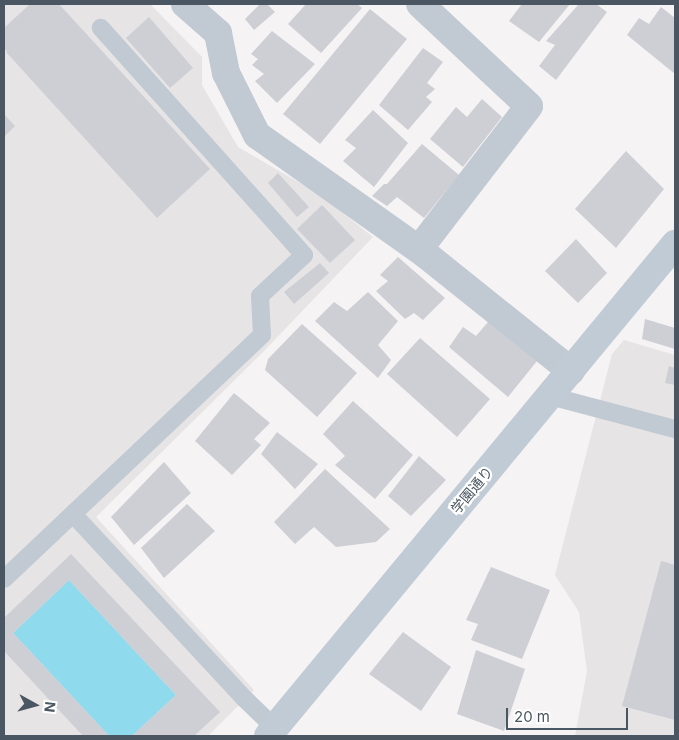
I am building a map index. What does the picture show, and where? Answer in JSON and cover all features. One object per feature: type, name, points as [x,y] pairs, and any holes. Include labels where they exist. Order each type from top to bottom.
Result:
[{"type":"street","points":[[185,4],[218,33],[226,73],[257,135],[419,249],[571,371]]},
{"type":"street","points":[[419,249],[529,106],[426,6]]},
{"type":"street","name":"学園通り","points":[[272,732],[675,244]]},
{"type":"lane","points":[[4,579],[262,335],[260,296],[304,255],[101,28]]},
{"type":"lane","points":[[550,396],[675,430]]},
{"type":"lane","points":[[73,514],[238,692],[272,732]]},
{"type":"shaded area","points":[[4,4],[150,4],[202,57],[202,85],[238,147],[319,194],[373,237],[266,349],[96,517],[254,690],[208,736],[4,736]]},
{"type":"shaded area","points":[[624,340],[675,355],[675,736],[575,736],[587,671],[579,612],[555,575],[612,354]]},
{"type":"water","points":[[69,580],[176,695],[132,736],[109,736],[13,633]]},
{"type":"building","points":[[30,4],[59,4],[210,169],[157,218],[4,49],[4,28]]},
{"type":"building","points":[[260,4],[267,4],[275,12],[254,30],[245,19]]},
{"type":"building","points":[[306,4],[357,4],[362,8],[321,53],[288,24]]},
{"type":"building","points":[[522,4],[570,4],[539,42],[509,21]]},
{"type":"building","points":[[579,4],[596,4],[607,12],[556,80],[539,66],[555,45],[546,41]]},
{"type":"building","points":[[661,7],[675,18],[675,74],[627,35],[639,18],[649,24]]},
{"type":"building","points":[[370,9],[407,39],[320,144],[283,114]]},
{"type":"building","points":[[149,17],[193,68],[170,88],[126,38]]},
{"type":"building","points":[[272,31],[315,64],[277,103],[255,81],[264,74],[252,65],[258,59],[251,54]]},
{"type":"building","points":[[423,48],[443,62],[427,83],[435,89],[426,97],[432,102],[408,130],[379,105]]},
{"type":"building","points":[[482,99],[502,117],[463,167],[430,139],[456,107],[467,117]]},
{"type":"building","points":[[373,110],[408,143],[374,187],[343,161],[356,148],[345,140]]},
{"type":"building","points":[[4,114],[15,126],[4,137]]},
{"type":"building","points":[[422,144],[459,175],[424,218],[397,197],[387,206],[372,196],[384,184],[387,184]]},
{"type":"building","points":[[626,151],[664,189],[616,248],[575,209]]},
{"type":"building","points":[[278,173],[309,207],[297,217],[268,183]]},
{"type":"building","points":[[322,205],[355,240],[330,263],[297,229]]},
{"type":"building","points":[[576,239],[607,273],[578,303],[545,271]]},
{"type":"building","points":[[398,257],[445,298],[423,320],[414,313],[405,319],[376,291],[388,281],[380,275]]},
{"type":"building","points":[[320,263],[329,273],[294,304],[284,292]]},
{"type":"building","points":[[368,292],[398,321],[378,345],[391,360],[378,378],[315,321],[334,302],[347,311]]},
{"type":"building","points":[[645,319],[675,328],[675,349],[642,339]]},
{"type":"building","points":[[488,322],[537,361],[508,397],[449,347],[463,327],[476,336]]},
{"type":"building","points":[[302,324],[357,373],[317,417],[265,370],[268,359]]},
{"type":"building","points":[[420,338],[490,399],[457,437],[387,374]]},
{"type":"building","points":[[669,366],[675,368],[675,385],[665,383]]},
{"type":"building","points":[[234,393],[270,423],[254,439],[261,445],[232,475],[195,441]]},
{"type":"building","points":[[353,401],[413,455],[375,499],[335,465],[345,456],[323,434]]},
{"type":"building","points":[[277,432],[318,464],[295,489],[261,454]]},
{"type":"building","points":[[419,456],[446,480],[411,516],[388,496]]},
{"type":"building","points":[[164,462],[191,493],[134,545],[111,517]]},
{"type":"building","points":[[325,469],[390,529],[376,542],[336,547],[314,527],[295,544],[274,522]]},
{"type":"building","points":[[187,504],[215,531],[164,578],[141,548]]},
{"type":"building","points":[[71,554],[220,712],[194,736],[132,736],[176,695],[69,580],[13,633],[109,736],[83,736],[4,651],[4,618]]},
{"type":"building","points":[[661,561],[675,565],[675,720],[622,706]]},
{"type":"building","points":[[491,567],[550,590],[522,659],[471,640],[478,624],[466,620]]},
{"type":"building","points":[[403,632],[451,667],[421,711],[369,674]]},
{"type":"building","points":[[476,650],[525,669],[504,731],[457,714]]}]
